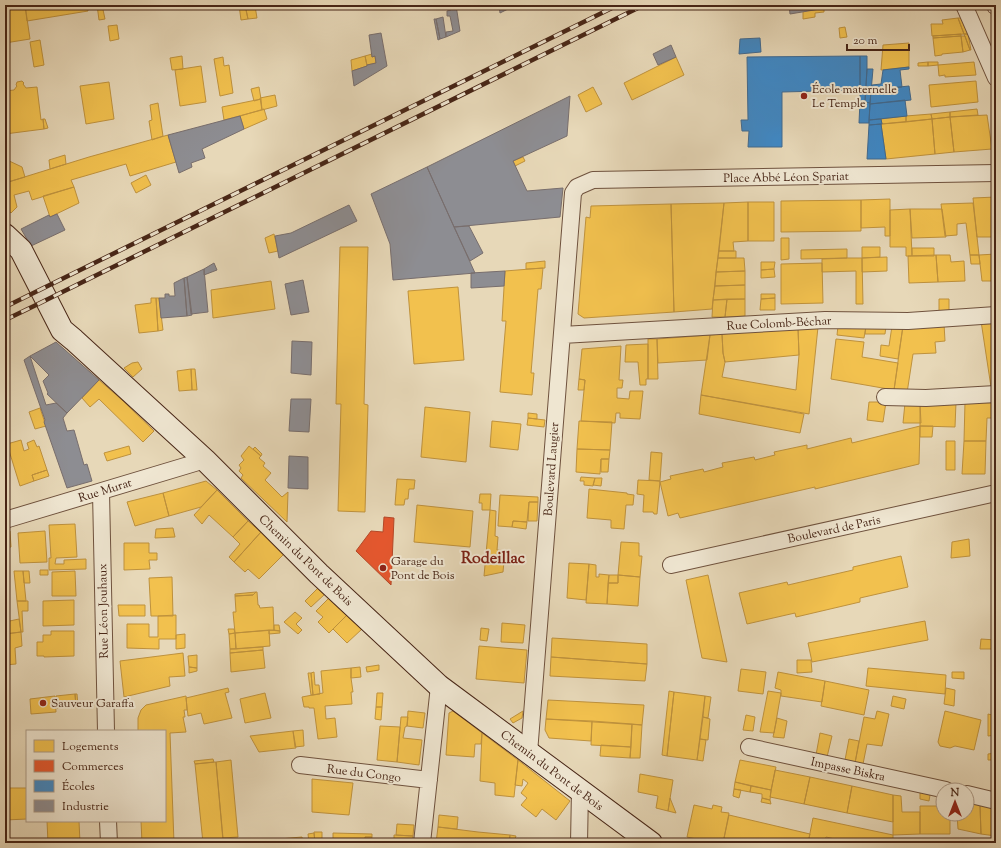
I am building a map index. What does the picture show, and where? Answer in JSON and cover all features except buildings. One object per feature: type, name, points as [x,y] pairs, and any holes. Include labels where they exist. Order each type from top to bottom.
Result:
[{"type":"street","points":[[964,5],[996,78]]},
{"type":"street","name":"Place Abbé Léon Spariat","points":[[577,187],[593,180],[996,173]]},
{"type":"street","name":"Boulevard Laugier","points":[[529,752],[573,193],[577,187]]},
{"type":"street","name":"Chemin du Pont de Bois","points":[[8,241],[21,250],[62,330],[205,460],[319,574],[439,686],[651,843]]},
{"type":"street","name":"Rue Colomb-Béchar","points":[[562,335],[826,320],[908,321],[996,316]]},
{"type":"street","points":[[885,397],[926,398],[996,394]]},
{"type":"street","name":"Rue Murat","points":[[5,520],[205,460]]},
{"type":"street","name":"Rue Léon Jouhaux","points":[[101,492],[106,730]]},
{"type":"street","name":"Boulevard de Paris","points":[[671,565],[996,494]]},
{"type":"street","points":[[422,843],[439,686]]},
{"type":"street","name":"Impasse Biskra","points":[[749,747],[935,788]]},
{"type":"street","name":"Rue du Congo","points":[[300,765],[429,780]]},
{"type":"street","points":[[579,843],[580,790]]},
{"type":"street","points":[[975,796],[996,801]]},
{"type":"street","points":[[108,822],[109,843]]},
{"type":"railway","points":[[5,307],[618,5]]},
{"type":"railway","points":[[5,320],[644,5]]},
{"type":"place","name":"École maternelle Le Temple","points":[[804,96]]},
{"type":"place","name":"Garage du Pont de Bois","points":[[383,568]]},
{"type":"place","name":"Sauveur Garaffa","points":[[43,703]]},
{"type":"district","name":"Rodeillac","points":[[493,557]]}]
